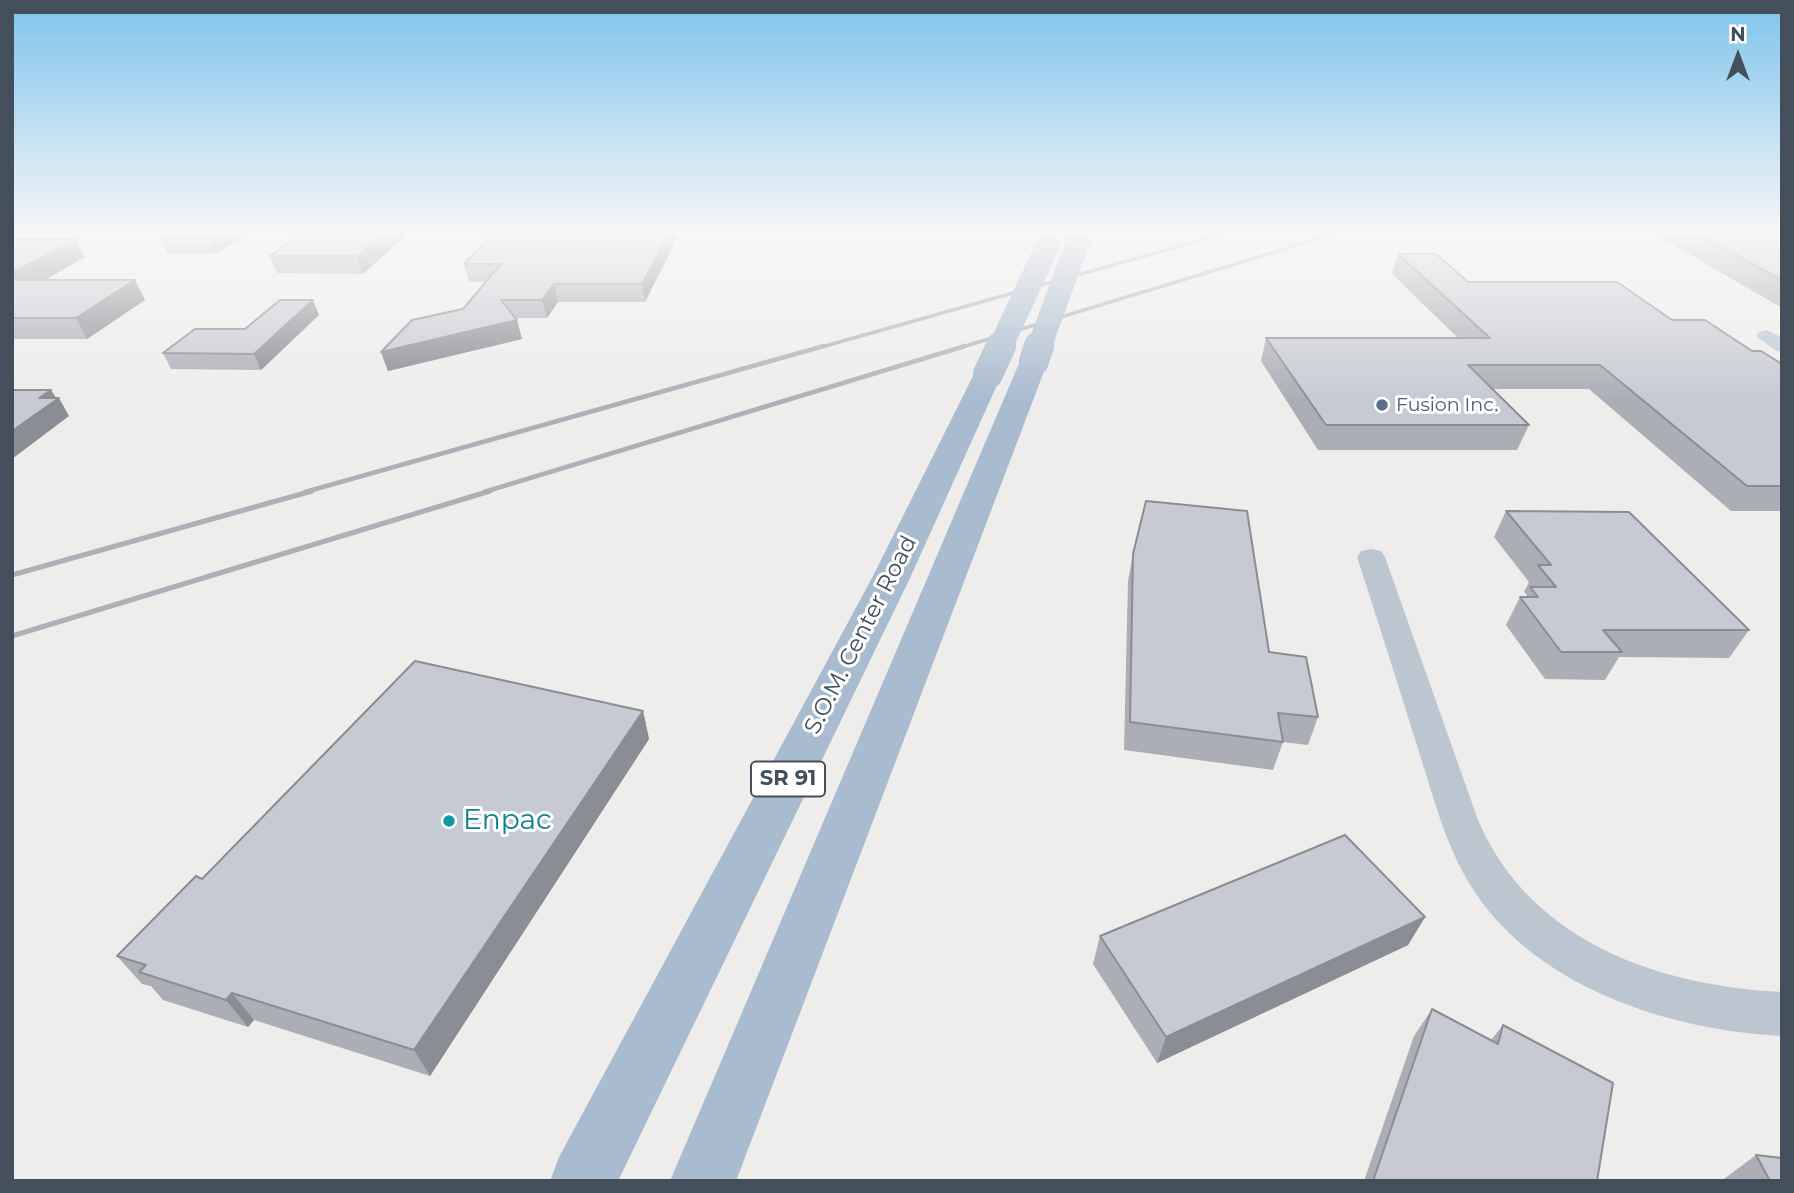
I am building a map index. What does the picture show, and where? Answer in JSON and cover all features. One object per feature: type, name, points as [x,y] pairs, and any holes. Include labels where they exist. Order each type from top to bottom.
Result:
[{"type":"main road","name":"S.O.M. Center Road","points":[[583,1181],[891,578],[1027,289]]},
{"type":"main road","name":"SR 91","points":[[703,1181],[1034,361],[1060,289]]},
{"type":"street","points":[[1371,558],[1466,838],[1494,886],[1544,936],[1605,975],[1679,1002],[1782,1014]]},
{"type":"building","points":[[12,289],[122,289],[76,318],[12,318]]},
{"type":"building","points":[[480,289],[550,289],[542,300],[501,300],[517,320],[381,352],[412,320],[463,309]]},
{"type":"building","points":[[1436,289],[1627,289],[1672,320],[1705,320],[1752,351],[1761,351],[1782,364],[1782,486],[1747,486],[1600,365],[1468,365],[1529,425],[1326,425],[1266,338],[1490,338]]},
{"type":"building","points":[[280,300],[313,300],[254,354],[163,353],[195,329],[245,329]]},
{"type":"building","points":[[14,390],[51,390],[39,398],[59,398],[12,431]]},
{"type":"building","points":[[1146,501],[1247,511],[1269,652],[1306,657],[1318,717],[1278,713],[1283,742],[1130,722],[1133,554]]},
{"type":"building","points":[[1506,511],[1629,512],[1749,630],[1603,630],[1622,652],[1561,652],[1520,597],[1538,597],[1530,587],[1556,587],[1538,565],[1551,565]]},
{"type":"building","name":"Enpac","points":[[415,661],[643,711],[414,1050],[232,993],[226,1000],[139,972],[146,965],[117,956],[196,876],[202,879]]},
{"type":"building","points":[[1345,835],[1425,917],[1166,1037],[1100,936]]},
{"type":"building","points":[[1432,1009],[1498,1044],[1503,1025],[1613,1083],[1597,1181],[1373,1181]]},
{"type":"building","points":[[1756,1155],[1782,1158],[1782,1181],[1770,1181]]},
{"type":"railway","points":[[818,348],[1028,289]]},
{"type":"railway","points":[[959,348],[1154,289]]},
{"type":"railway","points":[[305,492],[824,346]]},
{"type":"railway","points":[[484,492],[965,346]]},
{"type":"railway","points":[[12,575],[312,491]]},
{"type":"railway","points":[[12,636],[490,491]]},
{"type":"place","name":"Fusion Inc.","points":[[1382,405]]},
{"type":"place","name":"Enpac","points":[[449,821]]}]
